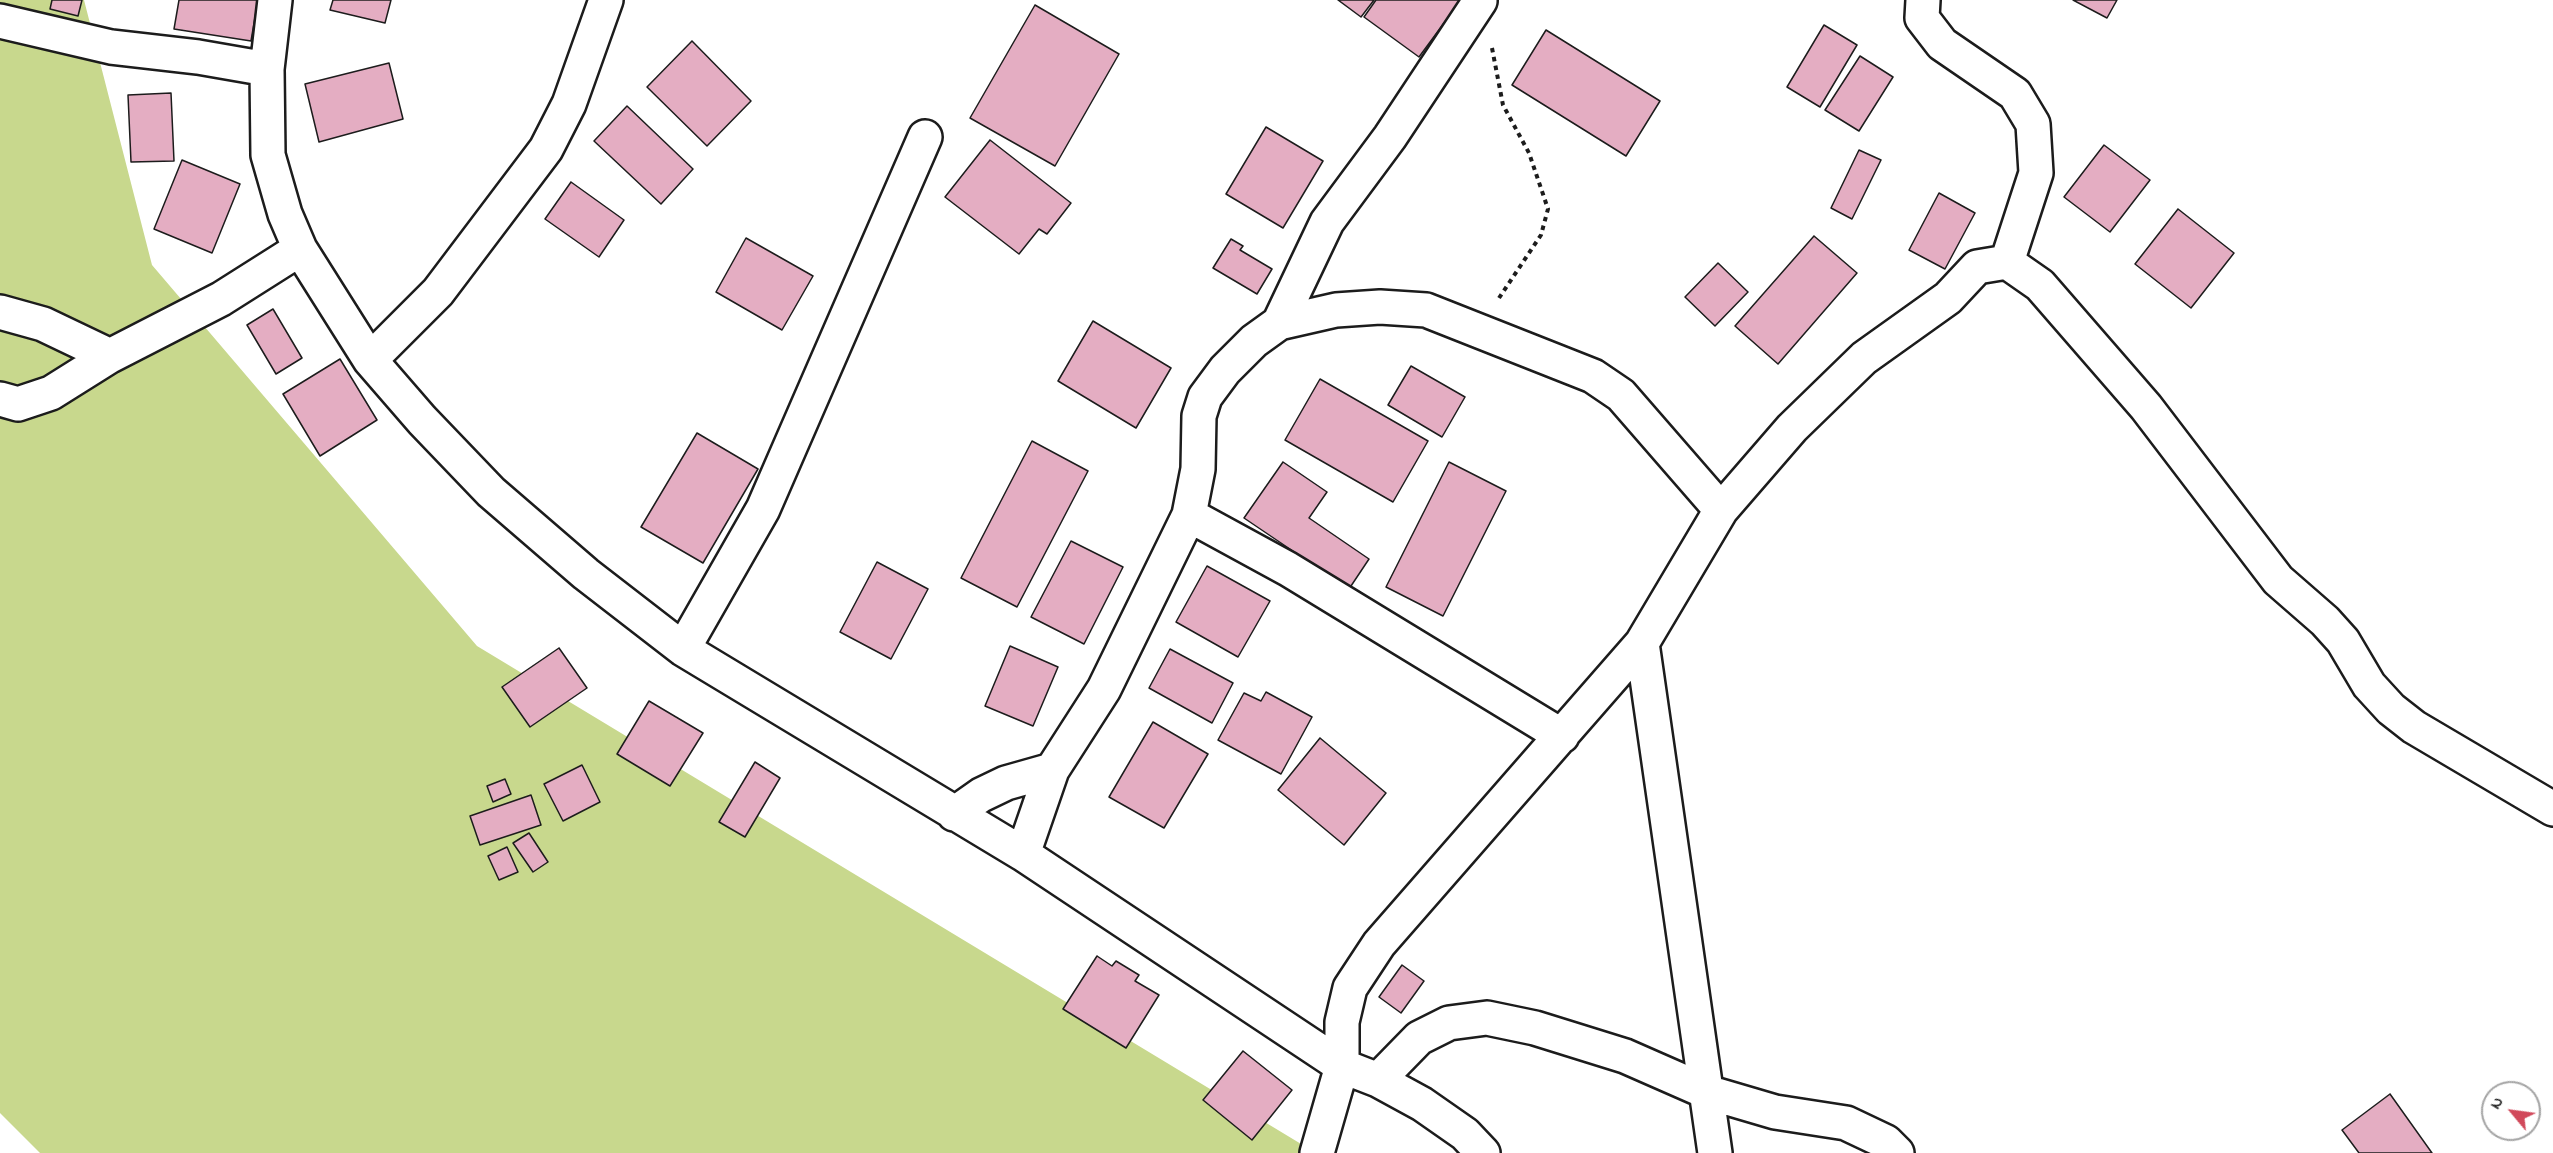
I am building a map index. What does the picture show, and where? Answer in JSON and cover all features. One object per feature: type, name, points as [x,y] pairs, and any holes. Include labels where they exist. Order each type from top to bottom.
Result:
[{"type":"street","points":[[275,0],[267,69],[268,155],[285,214],[300,249],[370,360],[422,420],[491,492],[586,574],[682,649],[1023,854],[1342,1066],[1378,1080],[1422,1104],[1465,1134],[1483,1153]]},
{"type":"street","points":[[370,360],[438,292],[546,149],[569,104],[606,0]]},
{"type":"street","points":[[1923,0],[1922,18],[1942,44],[2015,94],[2032,123],[2036,173],[2007,262]]},
{"type":"street","points":[[1279,323],[1327,222],[1390,137],[1480,2]]},
{"type":"street","points":[[0,21],[111,47],[198,57],[267,69]]},
{"type":"street","points":[[682,649],[763,509],[925,137]]},
{"type":"street","points":[[0,399],[18,404],[51,393],[110,356],[221,299],[300,249]]},
{"type":"street","points":[[1317,1153],[1342,1066],[1342,1022],[1350,988],[1379,944],[1642,642],[1721,510],[1792,428],[1864,358],[1948,298],[1977,267],[2007,262],[2040,285],[2146,407],[2277,580],[2325,621],[2343,641],[2369,685],[2391,710],[2414,727],[2553,809]]},
{"type":"street","points":[[1023,854],[1052,770],[1104,689],[1188,515],[1198,469],[1199,416],[1206,398],[1225,370],[1254,341],[1279,323],[1336,310],[1380,307],[1426,310],[1477,328],[1593,376],[1621,395],[1721,510]]},
{"type":"street","points":[[0,312],[43,324],[110,356]]},
{"type":"street","points":[[1188,515],[1288,568],[1562,736]]},
{"type":"street","points":[[1642,642],[1715,1153]]},
{"type":"street","points":[[954,814],[981,795],[1006,783],[1052,770]]},
{"type":"street","points":[[1378,1080],[1419,1038],[1449,1023],[1487,1018],[1535,1028],[1625,1056],[1707,1092],[1775,1112],[1846,1123],[1886,1142],[1898,1153]]},
{"type":"path","points":[[1477,328],[1522,267],[1541,235],[1548,209],[1529,153],[1503,105],[1480,2]]},
{"type":"green space","points":[[0,0],[84,0],[152,265],[477,646],[1316,1153],[40,1153],[0,1113]]},
{"type":"building","points":[[52,0],[82,0],[78,16],[50,9]]},
{"type":"building","points":[[179,0],[258,0],[251,41],[174,29]]},
{"type":"building","points":[[333,0],[391,0],[385,23],[330,10]]},
{"type":"building","points":[[1338,0],[1374,0],[1361,17]]},
{"type":"building","points":[[1376,0],[1461,0],[1419,57],[1364,17]]},
{"type":"building","points":[[2073,0],[2117,0],[2107,18]]},
{"type":"building","points":[[1035,5],[1119,54],[1055,166],[970,118]]},
{"type":"building","points":[[1824,25],[1857,45],[1820,107],[1787,87]]},
{"type":"building","points":[[1546,30],[1660,101],[1626,156],[1512,85]]},
{"type":"building","points":[[692,41],[751,101],[707,146],[647,87]]},
{"type":"building","points":[[1860,56],[1893,77],[1859,131],[1825,110]]},
{"type":"building","points":[[389,63],[403,119],[319,142],[305,84]]},
{"type":"building","points":[[171,93],[174,161],[131,162],[128,95]]},
{"type":"building","points":[[627,106],[693,169],[661,204],[594,141]]},
{"type":"building","points":[[1266,127],[1323,161],[1283,228],[1226,194]]},
{"type":"building","points":[[990,140],[1071,203],[1047,234],[1039,229],[1019,254],[945,197]]},
{"type":"building","points":[[2104,145],[2150,180],[2110,232],[2064,197]]},
{"type":"building","points":[[1859,150],[1881,160],[1852,219],[1831,208]]},
{"type":"building","points":[[182,160],[240,184],[212,253],[154,229]]},
{"type":"building","points":[[571,182],[624,220],[599,257],[545,219]]},
{"type":"building","points":[[1939,193],[1975,213],[1945,269],[1909,250]]},
{"type":"building","points":[[2178,209],[2234,253],[2191,308],[2135,264]]},
{"type":"building","points":[[1814,236],[1857,273],[1778,364],[1735,326]]},
{"type":"building","points":[[746,238],[813,276],[782,330],[716,292]]},
{"type":"building","points":[[1231,239],[1243,246],[1240,250],[1272,269],[1257,294],[1213,268]]},
{"type":"building","points":[[1718,263],[1748,292],[1715,326],[1685,297]]},
{"type":"building","points":[[273,309],[302,358],[276,374],[247,325]]},
{"type":"building","points":[[1093,321],[1171,368],[1136,428],[1058,381]]},
{"type":"building","points":[[340,359],[377,420],[320,456],[283,394]]},
{"type":"building","points":[[1411,366],[1465,397],[1442,437],[1388,405]]},
{"type":"building","points":[[1320,379],[1428,441],[1393,502],[1285,440]]},
{"type":"building","points":[[697,433],[758,469],[703,563],[641,527]]},
{"type":"building","points":[[1032,441],[1088,471],[1017,607],[961,578]]},
{"type":"building","points":[[1283,462],[1327,492],[1309,518],[1369,559],[1349,589],[1244,518]]},
{"type":"building","points":[[1449,462],[1506,491],[1443,616],[1386,587]]},
{"type":"building","points":[[1071,541],[1123,567],[1084,644],[1031,617]]},
{"type":"building","points":[[877,562],[928,589],[891,659],[840,632]]},
{"type":"building","points":[[1207,566],[1270,601],[1238,657],[1176,622]]},
{"type":"building","points":[[1010,646],[1058,667],[1033,726],[985,706]]},
{"type":"building","points":[[559,648],[587,688],[530,727],[502,687]]},
{"type":"building","points":[[1170,649],[1233,683],[1212,723],[1149,688]]},
{"type":"building","points":[[1266,692],[1312,717],[1281,774],[1218,740],[1244,693],[1261,701]]},
{"type":"building","points":[[649,701],[703,733],[670,786],[617,754]]},
{"type":"building","points":[[1153,722],[1208,754],[1164,828],[1109,797]]},
{"type":"building","points":[[1320,738],[1386,793],[1344,845],[1278,790]]},
{"type":"building","points":[[755,762],[780,778],[745,837],[719,822]]},
{"type":"building","points":[[582,765],[600,802],[563,821],[544,784]]},
{"type":"building","points":[[505,779],[511,794],[493,802],[487,786]]},
{"type":"building","points":[[531,795],[541,825],[480,845],[470,816]]},
{"type":"building","points":[[529,833],[548,862],[533,872],[513,843]]},
{"type":"building","points":[[507,847],[518,872],[499,880],[488,856]]},
{"type":"building","points":[[1097,956],[1112,966],[1116,961],[1139,975],[1135,981],[1159,995],[1126,1048],[1063,1009]]},
{"type":"building","points":[[1402,965],[1424,981],[1401,1013],[1379,997]]},
{"type":"building","points":[[1243,1051],[1292,1090],[1252,1140],[1203,1100]]},
{"type":"building","points":[[2390,1094],[2432,1153],[2359,1153],[2342,1130]]}]
